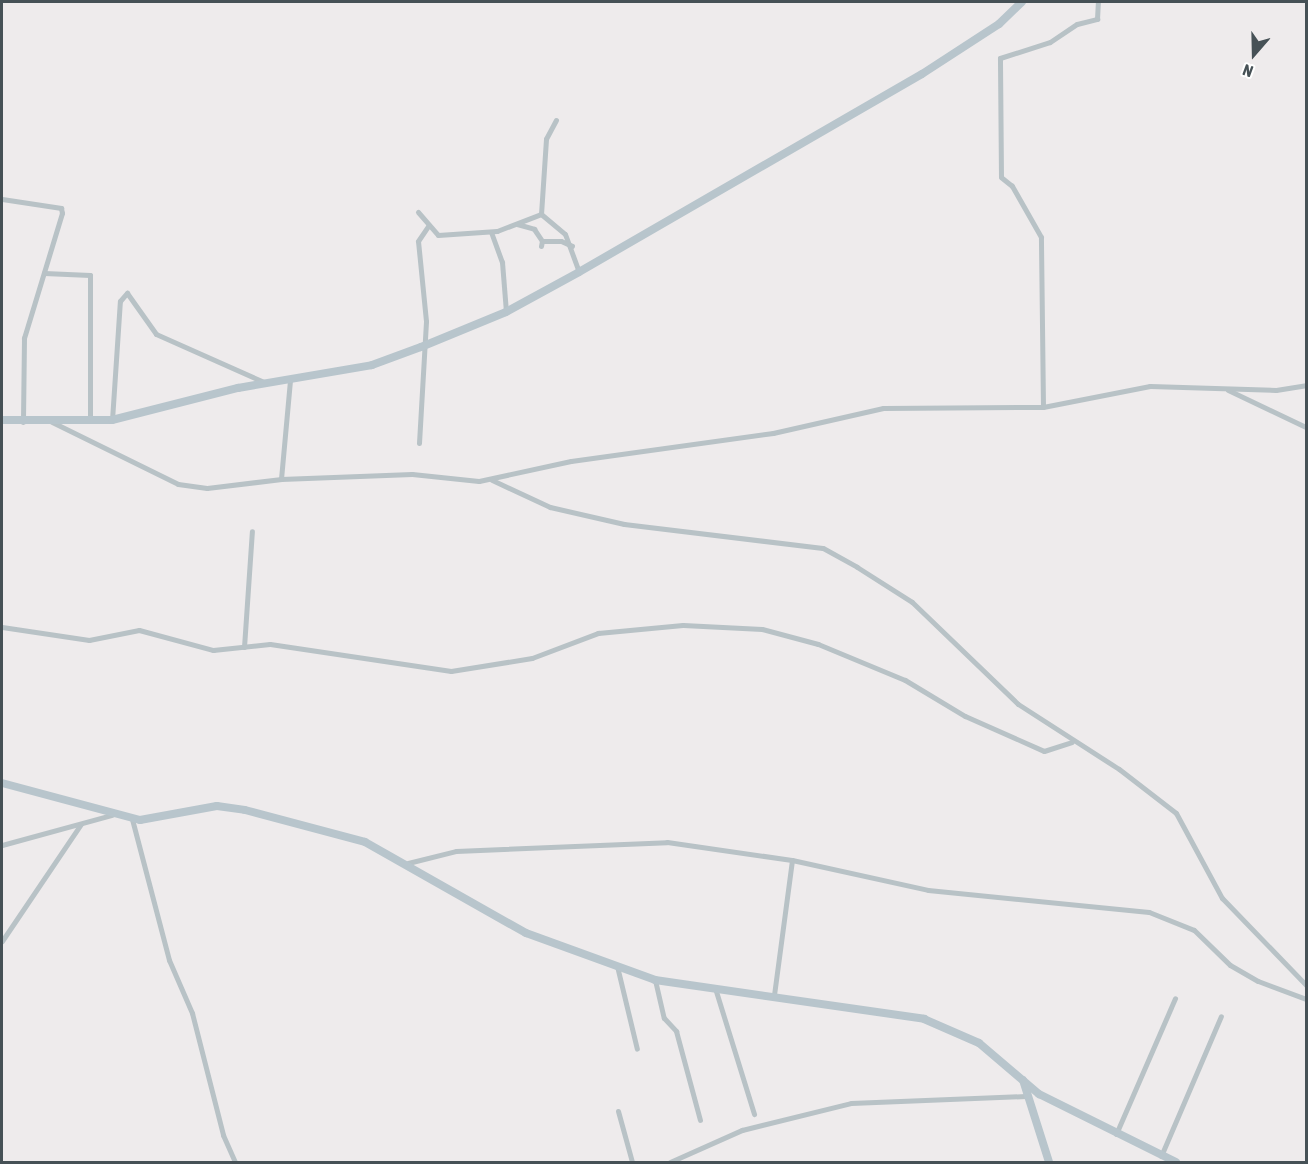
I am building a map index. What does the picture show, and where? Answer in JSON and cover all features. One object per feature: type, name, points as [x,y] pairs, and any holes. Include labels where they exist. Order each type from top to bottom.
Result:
[{"type":"street","points":[[2,420],[52,422],[112,420],[267,384],[372,365],[421,347],[506,312],[579,272],[922,74],[999,24],[1022,2]]},
{"type":"street","points":[[1043,407],[1041,237],[1012,186],[1001,177],[1000,58],[1050,42],[1077,24],[1097,19],[1098,2]]},
{"type":"street","points":[[556,120],[546,139],[541,214],[573,247],[579,272]]},
{"type":"street","points":[[2,199],[61,208],[24,338],[23,422]]},
{"type":"street","points":[[418,212],[438,235],[491,232],[541,214]]},
{"type":"street","points":[[517,224],[534,229],[542,244],[561,241],[573,247]]},
{"type":"street","points":[[419,443],[421,347],[426,321],[418,241],[428,226]]},
{"type":"street","points":[[491,232],[502,262],[506,312]]},
{"type":"street","points":[[44,273],[90,274],[90,421]]},
{"type":"street","points":[[112,420],[120,301],[127,293],[156,334],[267,384]]},
{"type":"street","points":[[281,479],[290,380]]},
{"type":"street","points":[[52,422],[178,484],[207,488],[281,479],[412,474],[492,480],[571,461],[773,433],[883,408],[1043,407],[1130,387],[1226,390],[1306,385]]},
{"type":"street","points":[[1226,390],[1306,427]]},
{"type":"street","points":[[492,480],[550,507],[624,524],[823,548],[912,602],[1018,705],[1072,742],[1119,769],[1176,813],[1222,898],[1306,985]]},
{"type":"street","points":[[244,646],[252,531]]},
{"type":"street","points":[[2,627],[89,640],[139,630],[205,648],[270,644],[451,671],[532,658],[598,633],[683,625],[762,629],[818,644],[905,680],[965,716],[1044,751],[1072,742]]},
{"type":"street","points":[[2,783],[112,816],[132,819],[217,806],[235,807],[365,842],[408,863],[500,921],[655,980],[900,1013],[939,1025],[979,1043],[1039,1094],[1176,1162]]},
{"type":"street","points":[[2,844],[112,816]]},
{"type":"street","points":[[132,819],[169,960],[192,1013],[223,1135],[235,1162]]},
{"type":"street","points":[[2,941],[81,824]]},
{"type":"street","points":[[408,863],[456,851],[554,850],[636,842],[792,860],[928,890],[1149,912],[1194,930],[1230,965],[1258,981],[1306,999]]},
{"type":"street","points":[[774,995],[792,860]]},
{"type":"street","points":[[617,966],[637,1049]]},
{"type":"street","points":[[655,980],[664,1018],[676,1031],[700,1120]]},
{"type":"street","points":[[715,988],[754,1114]]},
{"type":"street","points":[[1116,1134],[1175,998]]},
{"type":"street","points":[[1161,1156],[1221,1016]]},
{"type":"street","points":[[1023,1080],[1026,1096],[1049,1162]]},
{"type":"street","points":[[670,1162],[742,1130],[851,1103],[1026,1096]]},
{"type":"street","points":[[618,1111],[632,1162]]}]
